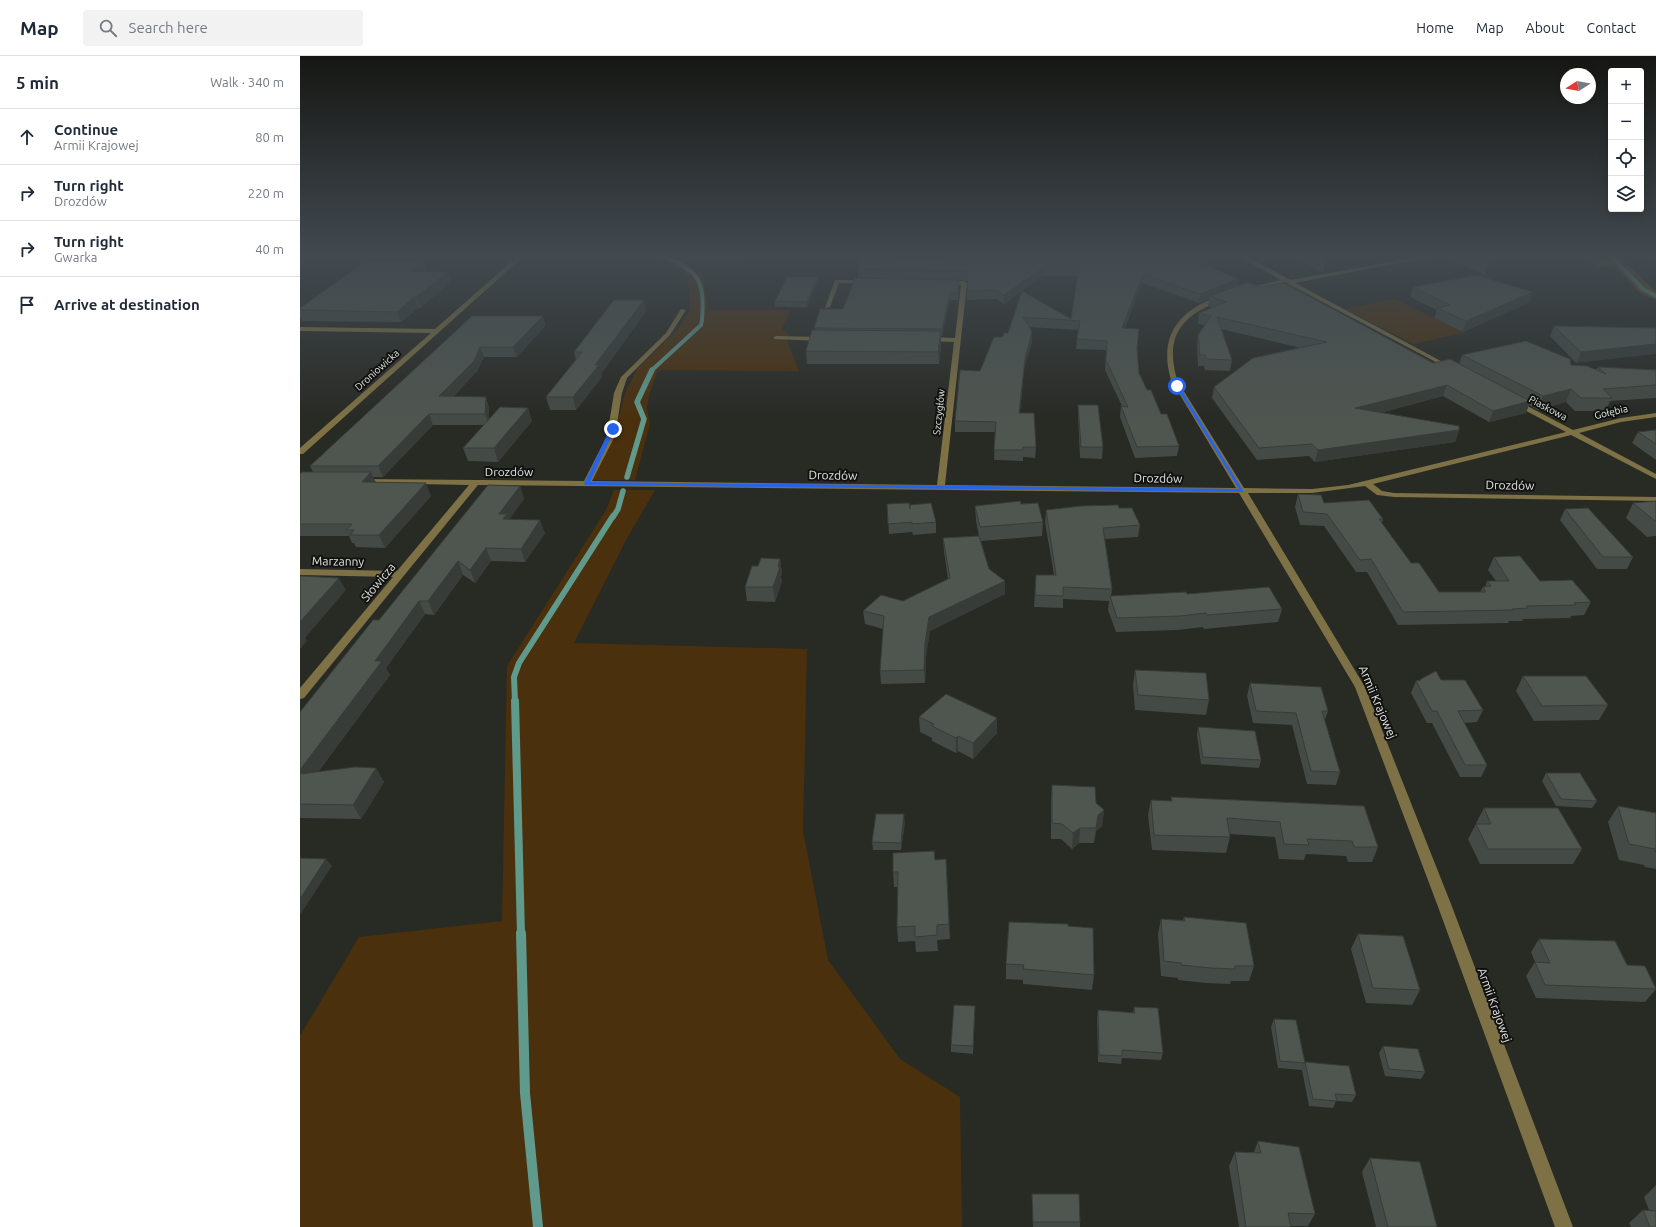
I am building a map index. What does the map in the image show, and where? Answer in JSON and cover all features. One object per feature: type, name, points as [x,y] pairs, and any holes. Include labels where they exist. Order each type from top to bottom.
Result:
[{"type":"street","name":"Droniowicka","points":[[300,452],[460,310]]},
{"type":"street","points":[[586,484],[611,436],[618,393],[624,377],[668,334],[683,310]]},
{"type":"street","name":"Szczygłów","points":[[941,487],[960,310]]},
{"type":"street","name":"Armii Krajowej","points":[[1196,310],[1185,317],[1179,324],[1171,348],[1170,365],[1174,380],[1344,658],[1364,698],[1444,904],[1564,1227]]},
{"type":"street","points":[[1342,310],[1456,370]]},
{"type":"street","points":[[300,329],[436,331]]},
{"type":"street","points":[[776,338],[831,339]]},
{"type":"street","points":[[917,339],[956,340]]},
{"type":"street","name":"Piaskowa","points":[[1510,399],[1656,477]]},
{"type":"street","name":"Gołębia","points":[[1572,432],[1634,417],[1656,415]]},
{"type":"street","name":"Drozdów","points":[[356,481],[1312,491],[1366,484],[1572,432]]},
{"type":"street","name":"Słowicza","points":[[300,695],[474,483]]},
{"type":"street","name":"Drozdów","points":[[1366,484],[1380,493],[1394,495],[1656,499]]},
{"type":"street","name":"Marzanny","points":[[300,572],[400,574]]},
{"type":"shaded area","points":[[690,310],[791,310],[782,329],[789,334],[787,341],[799,371],[658,370],[649,395],[647,408],[650,424],[635,480],[592,480],[613,439],[625,393],[637,369],[676,331]]},
{"type":"shaded area","points":[[1346,310],[1417,310],[1464,333],[1413,344]]},
{"type":"shaded area","points":[[614,490],[655,490],[626,540],[574,643],[807,649],[803,831],[828,960],[900,1059],[960,1097],[962,1227],[300,1227],[300,1036],[359,937],[502,921],[507,666],[606,510]]},
{"type":"building","points":[[300,310],[400,310],[397,312]]},
{"type":"building","points":[[607,310],[637,310],[595,365],[599,365],[573,397],[546,397],[582,352],[574,352]]},
{"type":"building","points":[[820,310],[946,310],[942,329],[814,328]]},
{"type":"building","points":[[1016,310],[1055,310],[1071,319],[1072,310],[1129,310],[1122,328],[1139,329],[1137,348],[1139,373],[1147,390],[1151,390],[1161,414],[1167,414],[1179,446],[1137,447],[1121,406],[1128,407],[1106,360],[1107,341],[1077,339],[1080,321],[1023,317],[1032,331],[1025,359],[1019,413],[1034,413],[1036,447],[1023,447],[1023,450],[994,450],[996,422],[955,421],[960,370],[980,371],[994,337],[1003,337],[1004,333],[1008,333]]},
{"type":"building","points":[[1207,310],[1334,310],[1433,363],[1450,359],[1530,401],[1493,411],[1447,385],[1355,408],[1459,426],[1459,430],[1318,450],[1312,444],[1259,448],[1214,387],[1253,358],[1327,342],[1217,317],[1232,360],[1207,359],[1205,355],[1200,355],[1198,335],[1211,316],[1199,313]]},
{"type":"building","points":[[1441,310],[1492,310],[1466,321]]},
{"type":"building","points":[[472,316],[543,316],[513,347],[480,347],[474,361],[439,396],[486,397],[485,414],[429,414],[378,466],[310,466]]},
{"type":"building","points":[[1554,326],[1656,328],[1656,344],[1581,352]]},
{"type":"building","points":[[812,330],[941,331],[938,352],[806,351]]},
{"type":"building","points":[[1526,341],[1570,359],[1571,365],[1587,366],[1606,374],[1598,367],[1656,370],[1656,385],[1603,389],[1612,398],[1581,398],[1571,389],[1543,396],[1462,355]]},
{"type":"building","points":[[1078,405],[1098,405],[1103,447],[1081,447]]},
{"type":"building","points":[[500,407],[528,408],[494,448],[463,448]]},
{"type":"building","points":[[1656,430],[1656,444],[1638,432]]},
{"type":"building","points":[[302,472],[371,472],[362,482],[426,483],[379,535],[350,535],[354,530],[346,530],[352,524],[300,524],[300,474]]},
{"type":"building","points":[[488,485],[520,486],[499,514],[507,514],[503,519],[540,520],[521,549],[486,548],[470,570],[458,561],[428,601],[419,601],[375,661],[382,661],[300,770],[300,712],[373,620],[379,620]]},
{"type":"building","points":[[1298,494],[1321,495],[1324,503],[1369,500],[1383,519],[1379,519],[1411,563],[1419,563],[1439,592],[1486,592],[1483,587],[1491,586],[1487,581],[1509,581],[1494,557],[1520,556],[1540,581],[1572,580],[1591,602],[1574,603],[1576,605],[1526,606],[1528,608],[1512,609],[1513,610],[1403,612],[1371,559],[1360,560],[1327,514],[1303,512]]},
{"type":"building","points":[[1020,501],[1021,504],[1038,503],[1043,522],[980,527],[975,506]]},
{"type":"building","points":[[1656,501],[1656,521],[1633,503]]},
{"type":"building","points":[[909,503],[910,509],[910,505],[931,503],[936,522],[888,524],[887,504]]},
{"type":"building","points":[[1118,505],[1119,508],[1132,508],[1140,525],[1103,528],[1112,589],[1063,587],[1063,596],[1035,595],[1036,575],[1056,575],[1046,510],[1081,506]]},
{"type":"building","points":[[1588,508],[1633,557],[1603,557],[1565,509]]},
{"type":"building","points":[[979,536],[989,569],[1005,581],[929,617],[925,643],[924,670],[880,671],[884,616],[863,611],[881,595],[903,601],[950,578],[943,538]]},
{"type":"building","points":[[761,558],[780,559],[778,567],[780,567],[773,587],[745,587],[752,566],[758,566]]},
{"type":"building","points":[[300,577],[339,578],[300,622]]},
{"type":"building","points":[[1269,587],[1282,609],[1207,615],[1206,613],[1180,616],[1117,618],[1110,596],[1186,592],[1187,594]]},
{"type":"building","points":[[1135,670],[1206,673],[1209,700],[1138,695]]},
{"type":"building","points":[[1436,671],[1441,680],[1465,680],[1483,710],[1458,711],[1487,765],[1465,765],[1437,711],[1432,711],[1416,681],[1421,680]]},
{"type":"building","points":[[1523,676],[1586,676],[1608,705],[1542,706]]},
{"type":"building","points":[[1250,683],[1321,687],[1328,711],[1322,711],[1340,772],[1311,771],[1296,713],[1256,711]]},
{"type":"building","points":[[946,694],[997,718],[973,743],[958,736],[956,738],[932,726],[934,724],[919,717]]},
{"type":"building","points":[[1198,727],[1255,731],[1261,760],[1203,757]]},
{"type":"building","points":[[355,767],[376,768],[353,805],[300,804],[300,774]]},
{"type":"building","points":[[1546,773],[1580,773],[1597,801],[1561,799]]},
{"type":"building","points":[[1052,785],[1095,787],[1096,803],[1104,810],[1098,815],[1096,828],[1080,828],[1073,833],[1062,824],[1052,823]]},
{"type":"building","points":[[1171,797],[1364,806],[1378,847],[1354,847],[1352,841],[1307,839],[1309,845],[1284,844],[1280,822],[1227,818],[1230,837],[1154,835],[1151,800],[1172,801]]},
{"type":"building","points":[[1618,806],[1656,813],[1656,852],[1655,849],[1629,844]]},
{"type":"building","points":[[1484,808],[1558,808],[1582,849],[1488,849],[1476,824],[1491,824]]},
{"type":"building","points":[[876,814],[904,814],[901,843],[872,842]]},
{"type":"building","points":[[934,851],[935,860],[946,859],[949,924],[937,925],[937,935],[915,937],[915,926],[897,927],[898,872],[893,872],[893,853]]},
{"type":"building","points":[[300,858],[326,859],[300,899]]},
{"type":"building","points":[[1184,917],[1246,923],[1254,966],[1235,966],[1235,969],[1211,968],[1181,965],[1181,963],[1164,961],[1161,919],[1185,921]]},
{"type":"building","points":[[1009,922],[1068,924],[1068,926],[1093,928],[1094,975],[1023,969],[1024,965],[1006,964]]},
{"type":"building","points":[[1358,934],[1403,936],[1420,990],[1373,988]]},
{"type":"building","points":[[1539,939],[1615,941],[1627,965],[1645,966],[1656,989],[1545,985],[1535,962],[1550,963]]},
{"type":"building","points":[[954,1005],[975,1006],[973,1046],[951,1045]]},
{"type":"building","points":[[1134,1007],[1158,1008],[1163,1053],[1122,1050],[1122,1056],[1099,1055],[1098,1010],[1135,1013]]},
{"type":"building","points":[[1274,1019],[1296,1020],[1305,1063],[1280,1061]]},
{"type":"building","points":[[1383,1046],[1418,1049],[1425,1072],[1389,1069]]},
{"type":"building","points":[[1305,1062],[1349,1066],[1356,1095],[1335,1094],[1337,1101],[1313,1099]]},
{"type":"building","points":[[1258,1141],[1299,1147],[1315,1214],[1288,1213],[1291,1227],[1246,1227],[1235,1152],[1261,1153]]},
{"type":"building","points":[[1370,1158],[1420,1162],[1437,1227],[1388,1227]]},
{"type":"building","points":[[1032,1194],[1079,1194],[1080,1222],[1033,1222]]},
{"type":"building","points":[[1643,1210],[1656,1211],[1656,1227],[1650,1227]]},
{"type":"waterway","points":[[652,370],[701,325],[703,310]]},
{"type":"waterway","points":[[627,477],[644,419],[637,402],[652,370]]},
{"type":"waterway","points":[[613,517],[618,509],[623,491]]},
{"type":"waterway","points":[[515,702],[514,677],[519,663],[613,516]]},
{"type":"waterway","points":[[515,701],[521,934]]},
{"type":"waterway","points":[[521,933],[525,1093],[538,1227]]},
{"type":"route","points":[[613,429],[609,441],[586,484],[1242,491],[1177,386]]}]
